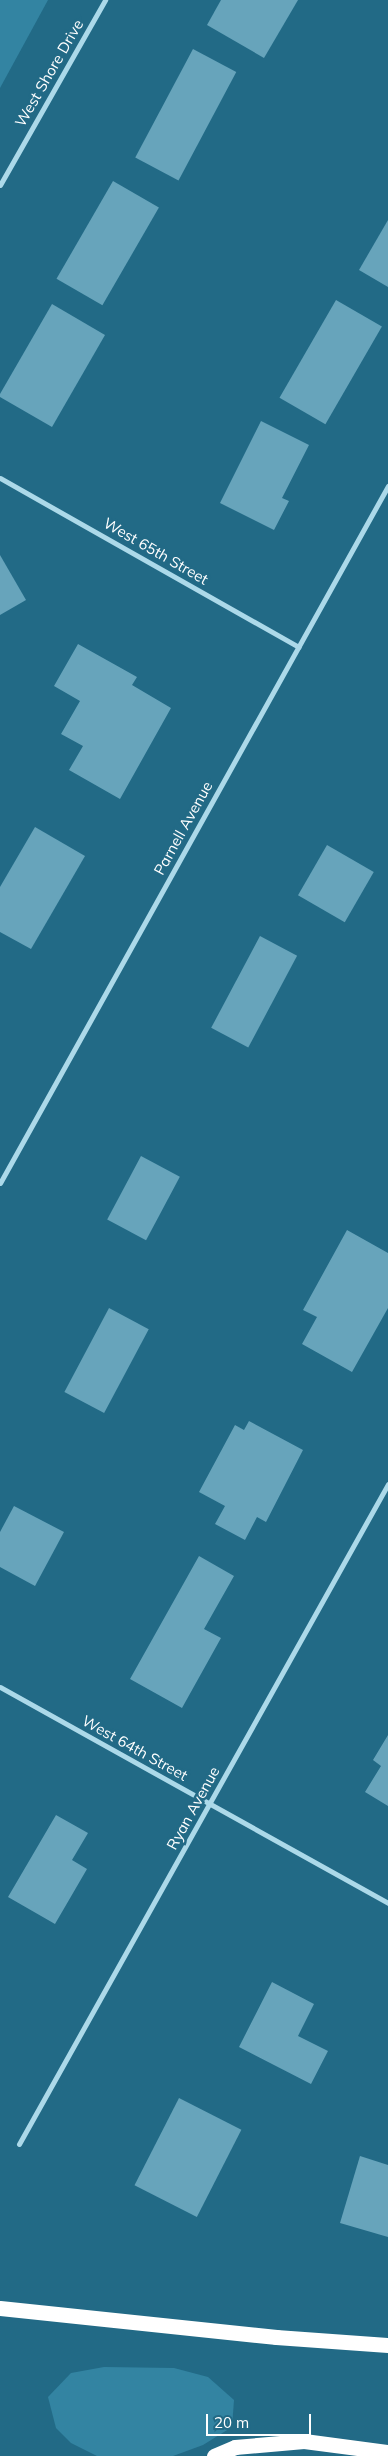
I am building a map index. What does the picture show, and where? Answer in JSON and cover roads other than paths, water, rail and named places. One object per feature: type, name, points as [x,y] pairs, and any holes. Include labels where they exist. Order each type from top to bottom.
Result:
[{"type":"highway","points":[[0,2308],[276,2337],[388,2345]]},
{"type":"highway","points":[[214,2456],[235,2447],[304,2441],[388,2452]]},
{"type":"street","name":"West Shore Drive","points":[[0,185],[105,0]]},
{"type":"street","name":"West 65th Street","points":[[0,478],[299,647]]},
{"type":"street","name":"Parnell Avenue","points":[[0,1183],[388,486]]},
{"type":"street","name":"Ryan Avenue","points":[[19,2144],[388,1484]]},
{"type":"street","name":"West 64th Street","points":[[0,1687],[388,1903]]}]
